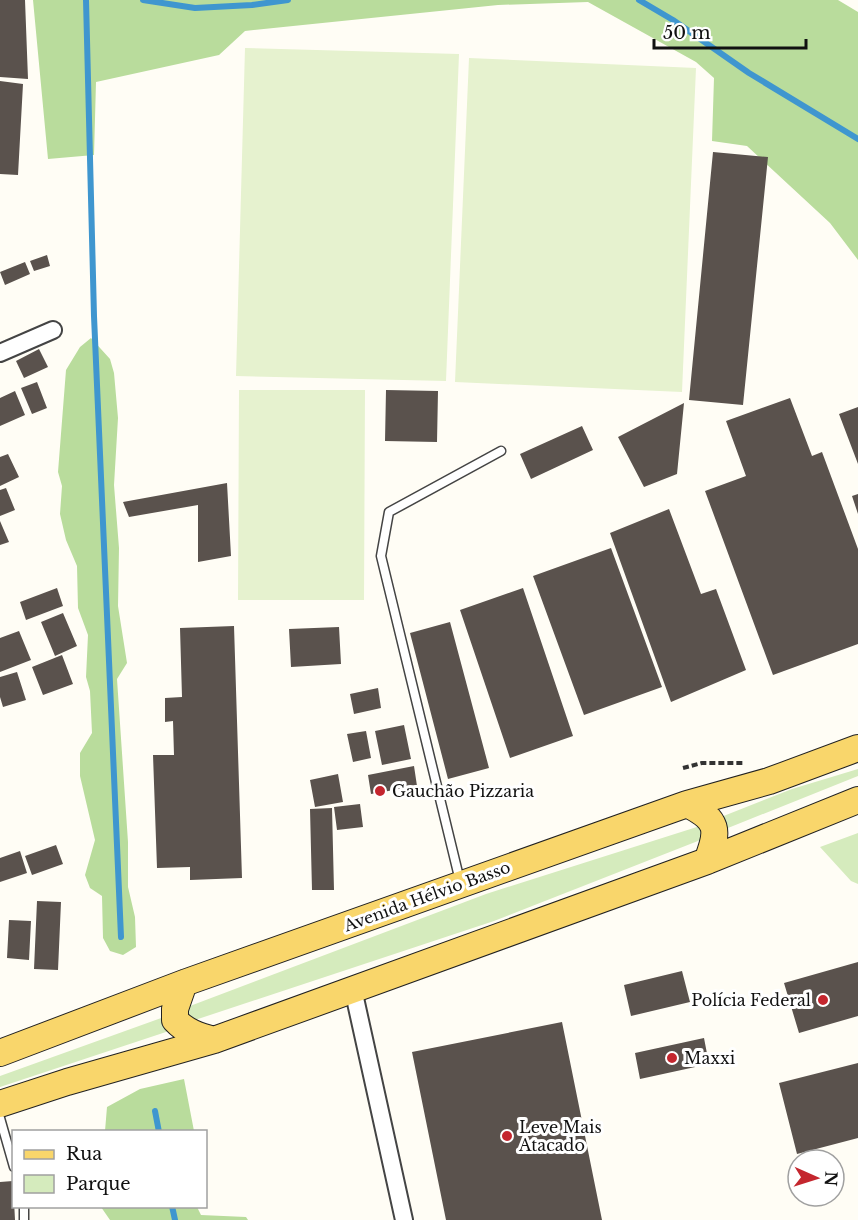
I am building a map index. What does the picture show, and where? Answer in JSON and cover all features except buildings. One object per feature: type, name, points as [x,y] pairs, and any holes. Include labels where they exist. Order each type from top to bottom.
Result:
[{"type":"main road","name":"Avenida Hélvio Basso","points":[[0,1053],[184,982],[687,804],[769,781],[858,748]]},
{"type":"main road","points":[[0,1104],[67,1082],[214,1040],[706,861],[858,800]]},
{"type":"main road","points":[[687,804],[701,811],[715,828],[716,837],[706,861]]},
{"type":"main road","points":[[184,982],[175,1009],[175,1020],[182,1028],[214,1040]]},
{"type":"street","points":[[0,353],[52,330]]},
{"type":"street","points":[[353,989],[404,1220]]},
{"type":"lane","points":[[461,884],[381,556],[389,512],[501,450]]},
{"type":"lane","points":[[0,1118],[12,1160]]},
{"type":"green space","points":[[33,0],[838,0],[858,12],[858,260],[830,223],[747,146],[712,141],[714,78],[696,62],[588,2],[498,5],[245,31],[219,55],[96,82],[94,155],[48,159]]},
{"type":"green space","points":[[245,48],[459,54],[446,381],[236,376]]},
{"type":"green space","points":[[469,58],[696,68],[682,392],[455,382]]},
{"type":"green space","points":[[91,338],[110,359],[114,373],[118,418],[114,485],[119,548],[118,606],[127,663],[117,679],[128,842],[128,887],[135,917],[136,947],[123,955],[110,951],[103,938],[102,896],[90,888],[85,875],[95,840],[80,776],[80,753],[92,733],[90,691],[86,677],[88,635],[78,608],[77,566],[66,540],[60,514],[62,486],[58,472],[66,370],[80,347]]},
{"type":"green space","points":[[239,390],[365,390],[364,600],[238,600]]},
{"type":"green space","points":[[858,769],[858,776],[728,828],[721,817],[792,789]]},
{"type":"green space","points":[[700,826],[706,828],[703,839],[494,921],[195,1020],[188,1019],[185,1011],[190,1006],[486,894]]},
{"type":"green space","points":[[858,833],[858,884],[851,881],[820,847]]},
{"type":"green space","points":[[164,1017],[169,1031],[0,1087],[0,1076]]},
{"type":"green space","points":[[184,1079],[194,1130],[105,1130],[107,1107],[140,1089]]},
{"type":"green space","points":[[102,1208],[198,1208],[201,1215],[246,1217],[248,1220],[110,1220]]},
{"type":"waterway","points":[[86,0],[94,316],[121,937]]},
{"type":"waterway","points":[[143,0],[195,8],[252,5],[288,0]]},
{"type":"waterway","points":[[639,0],[673,20],[749,73],[858,139]]},
{"type":"waterway","points":[[155,1111],[159,1130]]},
{"type":"waterway","points":[[172,1208],[175,1220]]},
{"type":"place","name":"Gauchão Pizzaria","points":[[380,791]]},
{"type":"place","name":"Polícia Federal","points":[[823,1000]]},
{"type":"place","name":"Maxxi","points":[[672,1058]]},
{"type":"place","name":"Leve Mais Atacado","points":[[507,1136]]}]
